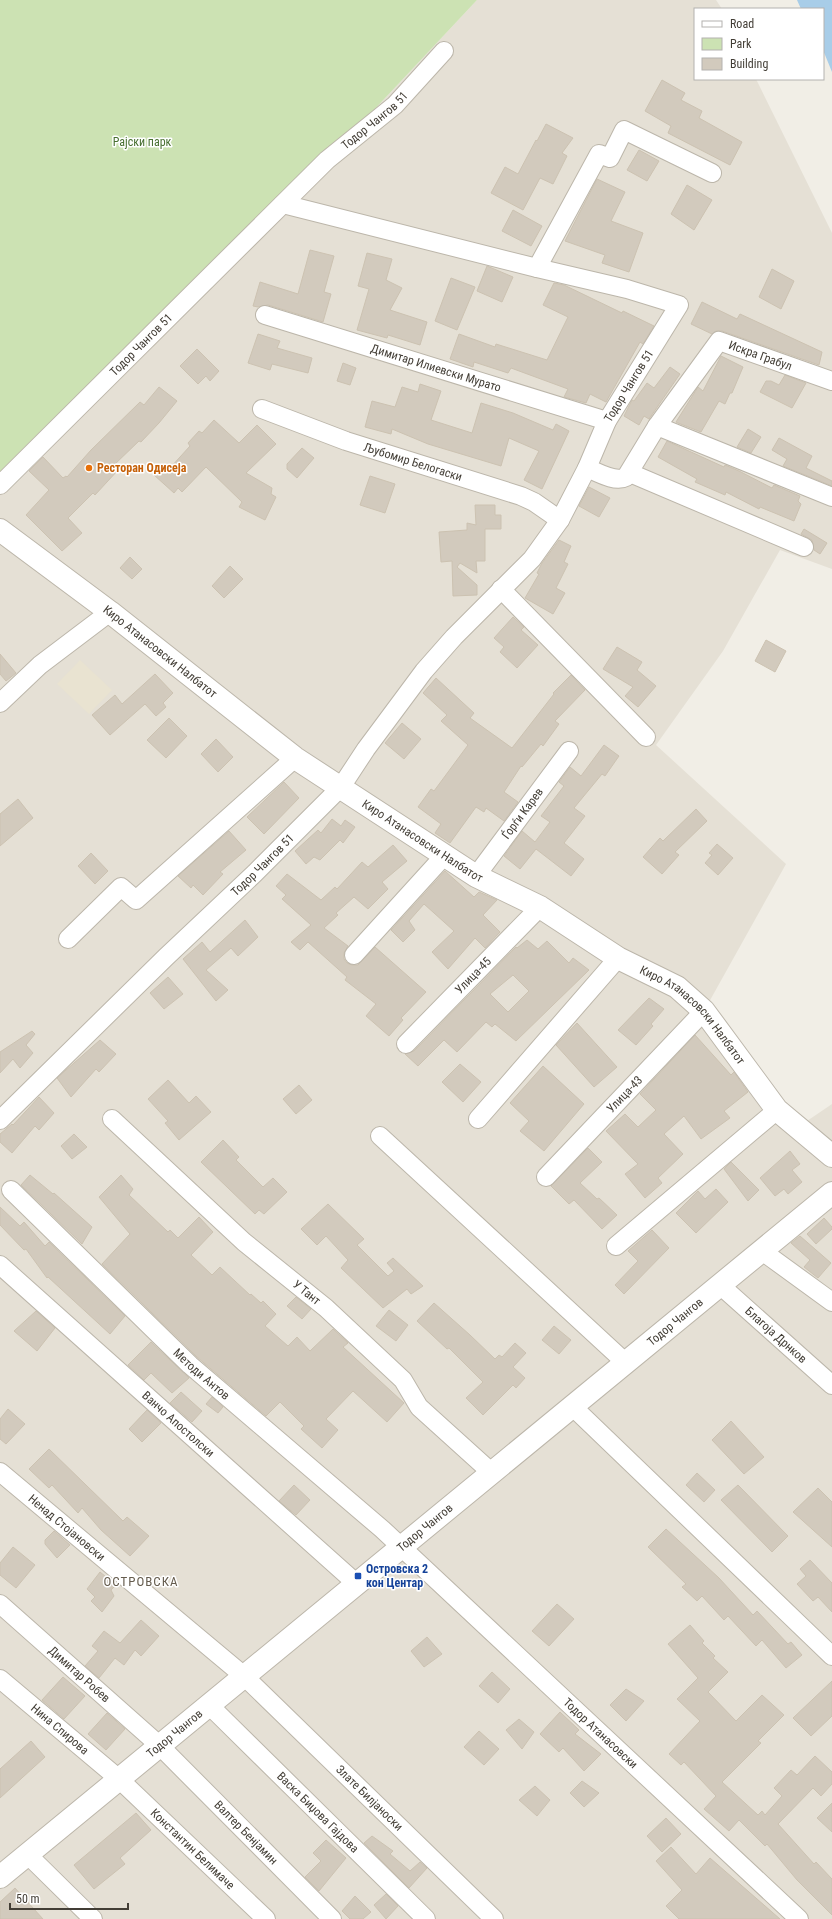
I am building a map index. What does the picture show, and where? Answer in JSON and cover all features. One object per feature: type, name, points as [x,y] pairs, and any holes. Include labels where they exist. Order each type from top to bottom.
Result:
[{"type":"street","name":"Тодор Чангов 51","points":[[0,485],[327,160],[395,106],[444,51]]},
{"type":"street","points":[[538,268],[599,154],[610,158],[624,130],[712,173]]},
{"type":"street","name":"Тодор Чангов 51","points":[[0,1120],[166,957],[255,873],[341,787],[366,748],[424,671],[454,637],[532,559],[560,520],[607,421],[679,305],[626,288],[538,268],[283,204]]},
{"type":"street","name":"Димитар Илиевски Мурато","points":[[265,315],[607,421]]},
{"type":"street","name":"Искра Грабул","points":[[630,473],[657,426],[719,341],[832,381]]},
{"type":"street","name":"Љубомир Белогаски","points":[[262,409],[346,441],[521,496],[534,502],[560,520]]},
{"type":"street","points":[[657,426],[832,497]]},
{"type":"street","points":[[586,468],[616,479],[623,479],[630,473],[804,546]]},
{"type":"street","name":"Киро Атанасовски Налбатот","points":[[0,530],[110,612],[295,758],[476,876],[540,907],[618,958],[677,987],[704,1011],[778,1110],[832,1156]]},
{"type":"street","points":[[501,589],[646,737]]},
{"type":"street","points":[[0,703],[40,665],[110,612]]},
{"type":"street","name":"Ѓорѓи Карев","points":[[476,876],[569,751]]},
{"type":"street","points":[[68,939],[121,887],[136,900],[295,758]]},
{"type":"street","points":[[354,955],[444,856]]},
{"type":"street","name":"Улица-45","points":[[406,1044],[540,907]]},
{"type":"street","points":[[478,1119],[618,958]]},
{"type":"street","name":"Улица-43","points":[[546,1177],[704,1011]]},
{"type":"street","points":[[616,1246],[778,1110]]},
{"type":"street","name":"У Тант","points":[[112,1119],[244,1242],[326,1308],[403,1380],[418,1407],[492,1473]]},
{"type":"street","points":[[380,1136],[626,1363]]},
{"type":"street","name":"Методи Антов","points":[[11,1190],[190,1365],[382,1529],[401,1548]]},
{"type":"street","name":"Тодор Чангов","points":[[0,1877],[832,1193]]},
{"type":"street","points":[[762,1251],[832,1302]]},
{"type":"street","name":"Ванчо Апостолски","points":[[0,1265],[357,1584]]},
{"type":"street","name":"Благоја Дрнков","points":[[720,1285],[832,1386]]},
{"type":"street","points":[[573,1407],[832,1656]]},
{"type":"street","name":"Ненад Стојановски","points":[[0,1472],[244,1676]]},
{"type":"street","name":"Тодор Атанасовски","points":[[401,1548],[799,1919]]},
{"type":"street","name":"Димитар Робев","points":[[0,1604],[159,1745]]},
{"type":"street","name":"Злате Билјаноски","points":[[244,1676],[494,1919]]},
{"type":"street","name":"Нина Спирова","points":[[0,1679],[120,1779]]},
{"type":"street","name":"Васка Биџова Гајдова","points":[[209,1705],[426,1919]]},
{"type":"street","name":"Валтер Бенјамин","points":[[159,1745],[332,1919]]},
{"type":"street","name":"Константин Белимаче","points":[[120,1779],[266,1919]]},
{"type":"street","points":[[27,1854],[93,1919]]},
{"type":"shaded area","points":[[477,0],[716,0],[721,8],[694,8],[694,80],[756,80],[832,233],[832,569],[780,550],[723,651],[656,745],[786,864],[704,1011],[777,1110],[807,1121],[832,1104],[832,1919],[0,1919],[0,485],[327,160]]},
{"type":"shaded area","points":[[80,660],[112,690],[89,714],[57,684]]},
{"type":"green space","name":"Рајски парк","points":[[0,0],[477,0],[327,160],[0,473]]},
{"type":"water","points":[[797,0],[832,0],[832,72],[824,52],[824,8],[801,8]]},
{"type":"building","points":[[662,80],[685,93],[681,100],[702,111],[699,118],[742,142],[730,165],[668,133],[671,126],[645,111]]},
{"type":"building","points":[[546,124],[573,138],[562,153],[567,156],[553,184],[540,178],[523,210],[491,193],[505,167],[518,174]]},
{"type":"building","points":[[639,150],[659,161],[647,181],[627,170]]},
{"type":"building","points":[[597,179],[625,192],[611,221],[643,233],[629,272],[602,263],[605,255],[565,241]]},
{"type":"building","points":[[687,185],[712,200],[694,230],[671,214]]},
{"type":"building","points":[[513,210],[542,226],[531,246],[502,231]]},
{"type":"building","points":[[310,250],[334,256],[324,292],[331,294],[323,322],[268,305],[258,307],[253,306],[260,282],[298,294]]},
{"type":"building","points":[[367,253],[392,259],[386,280],[402,288],[390,310],[427,322],[420,345],[388,335],[387,338],[357,330],[369,289],[358,286]]},
{"type":"building","points":[[487,266],[513,277],[502,302],[477,291]]},
{"type":"building","points":[[772,269],[794,281],[781,309],[759,297]]},
{"type":"building","points":[[451,278],[475,287],[457,330],[435,321]]},
{"type":"building","points":[[554,283],[564,285],[622,313],[623,311],[654,326],[643,344],[640,342],[606,402],[590,394],[586,403],[564,397],[568,389],[511,368],[508,373],[474,362],[473,367],[450,359],[459,334],[495,347],[496,344],[547,360],[568,317],[543,305]]},
{"type":"building","points":[[702,302],[737,319],[740,314],[822,352],[819,365],[722,331],[716,331],[712,334],[691,324]]},
{"type":"building","points":[[258,334],[280,341],[277,348],[312,358],[308,373],[272,364],[270,370],[248,363]]},
{"type":"building","points":[[197,349],[219,371],[210,381],[206,376],[198,384],[180,366]]},
{"type":"building","points":[[721,356],[743,367],[732,393],[730,393],[725,404],[719,401],[701,432],[676,422],[698,387],[703,391]]},
{"type":"building","points":[[343,363],[356,368],[350,385],[337,381]]},
{"type":"building","points":[[670,367],[680,374],[649,419],[644,416],[639,425],[624,416],[632,400],[634,401],[647,383],[654,388]]},
{"type":"building","points":[[785,375],[806,383],[792,408],[760,392],[766,381],[771,381],[779,385]]},
{"type":"building","points":[[420,384],[441,391],[431,420],[472,433],[481,403],[513,413],[553,430],[556,424],[569,431],[542,489],[524,480],[539,451],[509,438],[501,466],[428,444],[392,429],[391,434],[365,427],[372,401],[395,407],[402,387],[418,392]]},
{"type":"building","points":[[159,387],[177,401],[141,442],[139,441],[114,465],[119,469],[95,495],[93,493],[68,518],[82,533],[62,551],[26,515],[49,490],[29,471],[43,457],[63,478],[66,476],[67,477],[91,450],[140,402],[144,405]]},
{"type":"building","points":[[214,420],[239,443],[257,425],[276,444],[246,473],[272,488],[271,494],[276,497],[265,520],[239,507],[242,502],[206,467],[182,492],[178,488],[174,493],[154,475],[165,464],[170,468],[190,446],[188,443],[199,431],[202,433]]},
{"type":"building","points":[[748,429],[761,437],[751,453],[737,447]]},
{"type":"building","points":[[779,438],[812,456],[806,468],[832,481],[832,486],[783,466],[787,459],[772,450]]},
{"type":"building","points":[[667,441],[724,467],[725,465],[739,471],[772,488],[774,485],[800,496],[798,501],[801,504],[794,521],[760,507],[759,509],[726,492],[725,495],[695,482],[697,479],[658,457]]},
{"type":"building","points":[[302,448],[314,458],[297,478],[287,469],[287,464]]},
{"type":"building","points":[[370,476],[395,484],[385,513],[360,505]]},
{"type":"building","points":[[589,487],[610,498],[599,517],[579,506]]},
{"type":"building","points":[[475,505],[495,505],[495,515],[501,515],[501,529],[485,529],[485,561],[476,561],[477,573],[460,563],[457,567],[477,585],[477,595],[453,596],[452,561],[441,562],[439,532],[467,530],[467,523],[476,525]]},
{"type":"building","points":[[804,529],[827,543],[820,554],[814,550],[812,540],[801,534]]},
{"type":"building","points":[[559,540],[571,546],[564,562],[568,564],[556,588],[565,593],[553,614],[525,598],[539,574],[537,573],[542,563]]},
{"type":"building","points":[[130,557],[142,569],[132,579],[120,568]]},
{"type":"building","points":[[230,566],[243,579],[224,598],[212,586]]},
{"type":"building","points":[[513,617],[524,627],[521,630],[538,645],[517,668],[500,652],[504,647],[494,638]]},
{"type":"building","points":[[766,640],[786,651],[775,672],[755,661]]},
{"type":"building","points":[[617,647],[642,662],[637,670],[656,686],[638,707],[625,696],[633,687],[603,669]]},
{"type":"building","points":[[0,654],[16,673],[6,681],[0,674]]},
{"type":"building","points":[[155,674],[173,693],[163,703],[166,707],[156,716],[145,704],[110,735],[92,715],[115,695],[122,704]]},
{"type":"building","points":[[571,675],[585,690],[555,721],[559,724],[543,746],[541,744],[522,767],[521,766],[504,792],[518,802],[504,821],[486,808],[484,812],[476,807],[450,843],[435,833],[441,824],[418,807],[431,789],[434,791],[468,745],[441,721],[447,715],[423,693],[436,678],[474,713],[470,718],[512,748],[554,694],[553,693]]},
{"type":"building","points":[[169,718],[187,736],[166,758],[147,740]]},
{"type":"building","points":[[402,723],[421,739],[404,759],[385,743]]},
{"type":"building","points":[[216,739],[233,757],[218,772],[201,754]]},
{"type":"building","points":[[604,745],[619,756],[605,776],[602,774],[574,808],[585,816],[564,843],[584,859],[571,876],[536,849],[520,869],[504,856],[522,831],[535,842],[550,822],[541,816],[564,786],[559,782],[570,767],[581,776]]},
{"type":"building","points":[[284,782],[299,798],[264,834],[247,817]]},
{"type":"building","points":[[18,799],[33,818],[0,846],[0,814]]},
{"type":"building","points":[[696,809],[707,821],[675,852],[679,855],[662,874],[643,857],[660,838],[663,841]]},
{"type":"building","points":[[332,819],[341,826],[345,820],[355,827],[343,843],[340,840],[320,860],[314,857],[306,864],[295,851],[318,830],[321,833]]},
{"type":"building","points":[[229,831],[246,850],[220,872],[223,874],[203,895],[193,885],[191,888],[178,876]]},
{"type":"building","points":[[717,844],[733,858],[718,875],[705,863],[712,855],[709,853]]},
{"type":"building","points":[[393,845],[407,861],[382,882],[388,889],[368,909],[354,897],[336,913],[338,915],[324,928],[348,946],[344,953],[344,959],[347,963],[358,965],[375,947],[426,992],[401,1018],[403,1020],[389,1036],[366,1016],[376,1004],[345,980],[347,977],[308,942],[300,950],[291,942],[311,925],[282,899],[286,895],[276,886],[287,874],[321,900],[335,887],[337,889],[362,862],[368,867]]},
{"type":"building","points":[[91,853],[108,871],[95,884],[78,866]]},
{"type":"building","points":[[445,871],[474,897],[479,892],[497,900],[483,915],[500,932],[485,948],[475,938],[448,969],[432,952],[454,931],[424,904],[409,921],[415,930],[403,942],[391,930]]},
{"type":"building","points":[[245,920],[258,937],[238,956],[231,948],[206,970],[228,990],[216,1001],[183,959],[202,942],[210,952]]},
{"type":"building","points":[[527,940],[538,949],[547,941],[569,963],[573,958],[589,970],[516,1041],[495,1024],[492,1027],[486,1022],[457,1052],[444,1040],[418,1066],[405,1054],[414,1051],[516,947],[517,948]],"holes":[[[513,975],[529,991],[508,1012],[490,994]]]},
{"type":"building","points":[[168,977],[183,994],[164,1009],[150,993]]},
{"type":"building","points":[[649,998],[664,1009],[651,1024],[653,1026],[636,1045],[618,1030]]},
{"type":"building","points":[[577,1023],[617,1067],[594,1087],[556,1045]]},
{"type":"building","points":[[32,1031],[35,1034],[26,1045],[33,1053],[20,1068],[13,1059],[0,1073],[0,1052]]},
{"type":"building","points":[[695,1035],[731,1075],[734,1072],[748,1092],[724,1111],[730,1118],[701,1139],[684,1116],[664,1134],[683,1154],[658,1178],[662,1183],[645,1198],[625,1174],[638,1164],[606,1131],[625,1114],[638,1127],[656,1110],[640,1094]]},
{"type":"building","points":[[100,1040],[116,1054],[99,1072],[96,1069],[71,1097],[57,1078]]},
{"type":"building","points":[[460,1064],[481,1082],[463,1102],[442,1082]]},
{"type":"building","points":[[543,1066],[584,1104],[544,1151],[520,1131],[529,1121],[510,1103]]},
{"type":"building","points":[[168,1080],[189,1103],[196,1096],[211,1112],[179,1140],[165,1123],[168,1121],[148,1099]]},
{"type":"building","points":[[299,1085],[312,1100],[296,1114],[283,1099]]},
{"type":"building","points":[[39,1097],[54,1113],[39,1130],[35,1126],[12,1153],[0,1142],[0,1134],[12,1124],[13,1125]]},
{"type":"building","points":[[74,1134],[87,1147],[72,1159],[61,1146]]},
{"type":"building","points":[[223,1140],[239,1157],[236,1160],[263,1187],[273,1178],[287,1192],[264,1214],[259,1210],[255,1214],[201,1162]]},
{"type":"building","points":[[588,1148],[602,1162],[580,1183],[617,1215],[602,1229],[574,1200],[569,1204],[551,1186]]},
{"type":"building","points":[[790,1151],[800,1164],[792,1170],[802,1182],[788,1194],[784,1189],[775,1196],[760,1178]]},
{"type":"building","points":[[731,1162],[759,1190],[748,1201],[724,1169]]},
{"type":"building","points":[[30,1175],[53,1194],[54,1193],[92,1227],[82,1244],[21,1185]]},
{"type":"building","points":[[121,1175],[133,1189],[129,1195],[168,1232],[170,1230],[178,1238],[199,1217],[213,1232],[191,1255],[212,1275],[220,1267],[250,1295],[251,1294],[261,1303],[263,1301],[276,1314],[265,1326],[288,1346],[297,1337],[310,1351],[333,1329],[348,1343],[343,1347],[404,1403],[387,1422],[353,1391],[326,1419],[338,1430],[322,1448],[301,1429],[304,1426],[280,1402],[266,1416],[197,1357],[102,1264],[130,1234],[99,1197]]},
{"type":"building","points":[[716,1189],[728,1202],[696,1233],[676,1213],[698,1191],[705,1199]]},
{"type":"building","points":[[328,1204],[364,1239],[357,1245],[388,1276],[394,1271],[387,1263],[393,1258],[423,1286],[411,1294],[407,1289],[383,1308],[341,1268],[348,1260],[326,1236],[317,1245],[301,1229]]},
{"type":"building","points":[[0,1207],[20,1226],[24,1222],[45,1246],[49,1242],[125,1316],[110,1334],[48,1277],[47,1278],[26,1249],[24,1250],[0,1225]]},
{"type":"building","points":[[824,1218],[832,1229],[816,1244],[807,1234]]},
{"type":"building","points":[[652,1230],[669,1248],[624,1294],[615,1285],[638,1261],[628,1251]]},
{"type":"building","points":[[800,1236],[831,1263],[818,1278],[804,1267],[810,1260],[791,1243]]},
{"type":"building","points":[[296,1297],[311,1309],[302,1319],[287,1306]]},
{"type":"building","points":[[434,1303],[495,1359],[499,1355],[502,1357],[515,1343],[526,1353],[513,1367],[525,1378],[516,1388],[513,1385],[483,1415],[466,1398],[483,1382],[449,1348],[447,1349],[417,1321]]},
{"type":"building","points":[[389,1310],[408,1325],[396,1341],[376,1326]]},
{"type":"building","points":[[36,1311],[55,1328],[37,1351],[14,1331]]},
{"type":"building","points":[[554,1326],[571,1340],[559,1354],[542,1340]]},
{"type":"building","points":[[151,1342],[189,1378],[172,1393],[151,1373],[144,1380],[128,1365]]},
{"type":"building","points":[[181,1392],[202,1411],[192,1422],[170,1403]]},
{"type":"building","points":[[212,1397],[223,1407],[218,1413],[206,1404]]},
{"type":"building","points":[[8,1409],[25,1424],[6,1444],[0,1439],[0,1419]]},
{"type":"building","points":[[147,1410],[161,1423],[142,1442],[129,1429]]},
{"type":"building","points":[[731,1421],[764,1457],[744,1474],[712,1440]]},
{"type":"building","points":[[49,1449],[123,1521],[127,1517],[149,1536],[130,1556],[101,1530],[82,1508],[78,1513],[52,1485],[49,1488],[29,1469]]},
{"type":"building","points":[[697,1473],[715,1490],[704,1502],[686,1485]]},
{"type":"building","points":[[294,1485],[310,1500],[296,1515],[279,1501]]},
{"type":"building","points":[[738,1485],[788,1536],[772,1552],[721,1500]]},
{"type":"building","points":[[818,1488],[832,1502],[832,1547],[793,1512]]},
{"type":"building","points":[[666,1529],[719,1578],[753,1615],[757,1611],[788,1644],[791,1642],[802,1655],[786,1668],[762,1640],[756,1646],[728,1616],[724,1620],[702,1596],[697,1601],[682,1587],[686,1584],[648,1547]]},
{"type":"building","points":[[54,1531],[70,1545],[57,1558],[45,1544],[45,1540]]},
{"type":"building","points":[[13,1547],[35,1565],[16,1588],[0,1575],[0,1563]]},
{"type":"building","points":[[810,1560],[832,1583],[832,1612],[818,1597],[813,1601],[797,1584],[806,1576],[800,1569]]},
{"type":"building","points":[[100,1572],[116,1585],[111,1590],[114,1596],[102,1612],[91,1601],[95,1597],[87,1589]]},
{"type":"building","points":[[557,1604],[574,1619],[549,1646],[532,1631]]},
{"type":"building","points":[[141,1620],[159,1636],[141,1656],[135,1650],[124,1665],[115,1658],[99,1678],[85,1666],[98,1651],[92,1646],[104,1631],[120,1643]]},
{"type":"building","points":[[690,1625],[704,1641],[702,1643],[715,1656],[713,1658],[728,1672],[708,1692],[736,1721],[762,1695],[784,1715],[758,1741],[761,1743],[722,1782],[758,1815],[762,1811],[765,1815],[782,1796],[774,1788],[791,1770],[797,1775],[815,1756],[832,1772],[832,1784],[821,1796],[813,1788],[778,1824],[814,1864],[816,1862],[832,1879],[832,1915],[797,1880],[767,1844],[765,1846],[739,1820],[729,1831],[704,1809],[716,1796],[684,1762],[681,1765],[669,1754],[700,1721],[677,1699],[698,1678],[668,1644]]},
{"type":"building","points":[[427,1637],[442,1654],[424,1667],[411,1651]]},
{"type":"building","points":[[492,1672],[510,1689],[498,1703],[479,1686]]},
{"type":"building","points":[[63,1677],[85,1696],[64,1719],[42,1700]]},
{"type":"building","points":[[832,1681],[832,1716],[811,1736],[793,1718]]},
{"type":"building","points":[[626,1689],[644,1701],[626,1721],[610,1705]]},
{"type":"building","points":[[560,1712],[579,1730],[575,1734],[601,1754],[584,1771],[563,1748],[559,1752],[540,1734]]},
{"type":"building","points":[[107,1713],[125,1729],[106,1750],[88,1734]]},
{"type":"building","points":[[519,1719],[534,1732],[522,1749],[506,1730]]},
{"type":"building","points":[[479,1731],[499,1749],[484,1765],[464,1747]]},
{"type":"building","points":[[31,1741],[45,1757],[0,1798],[0,1769]]},
{"type":"building","points":[[582,1781],[599,1793],[584,1807],[570,1793]]},
{"type":"building","points":[[535,1786],[550,1800],[537,1816],[519,1800]]},
{"type":"building","points":[[832,1803],[832,1832],[817,1818]]},
{"type":"building","points":[[136,1813],[151,1830],[120,1858],[125,1864],[94,1889],[74,1865]]},
{"type":"building","points":[[666,1818],[681,1834],[662,1852],[647,1836]]},
{"type":"building","points":[[372,1836],[393,1851],[390,1854],[410,1871],[420,1862],[427,1868],[409,1888],[364,1843]]},
{"type":"building","points":[[326,1840],[346,1858],[319,1891],[305,1877],[321,1861],[313,1853]]},
{"type":"building","points":[[671,1847],[696,1874],[710,1858],[780,1919],[679,1919],[666,1906],[682,1890],[656,1861]]},
{"type":"building","points":[[15,1888],[43,1919],[0,1919],[0,1902]]},
{"type":"building","points":[[386,1894],[398,1906],[386,1919],[374,1905]]},
{"type":"building","points":[[355,1896],[371,1912],[363,1919],[350,1919],[342,1911]]},
{"type":"place","name":"Ресторан Одисеја","points":[[89,468]]},
{"type":"place","name":"Островска 2 кон Центар","points":[[358,1576]]},
{"type":"district","name":"ОСТРОВСКА","points":[[141,1581]]}]
